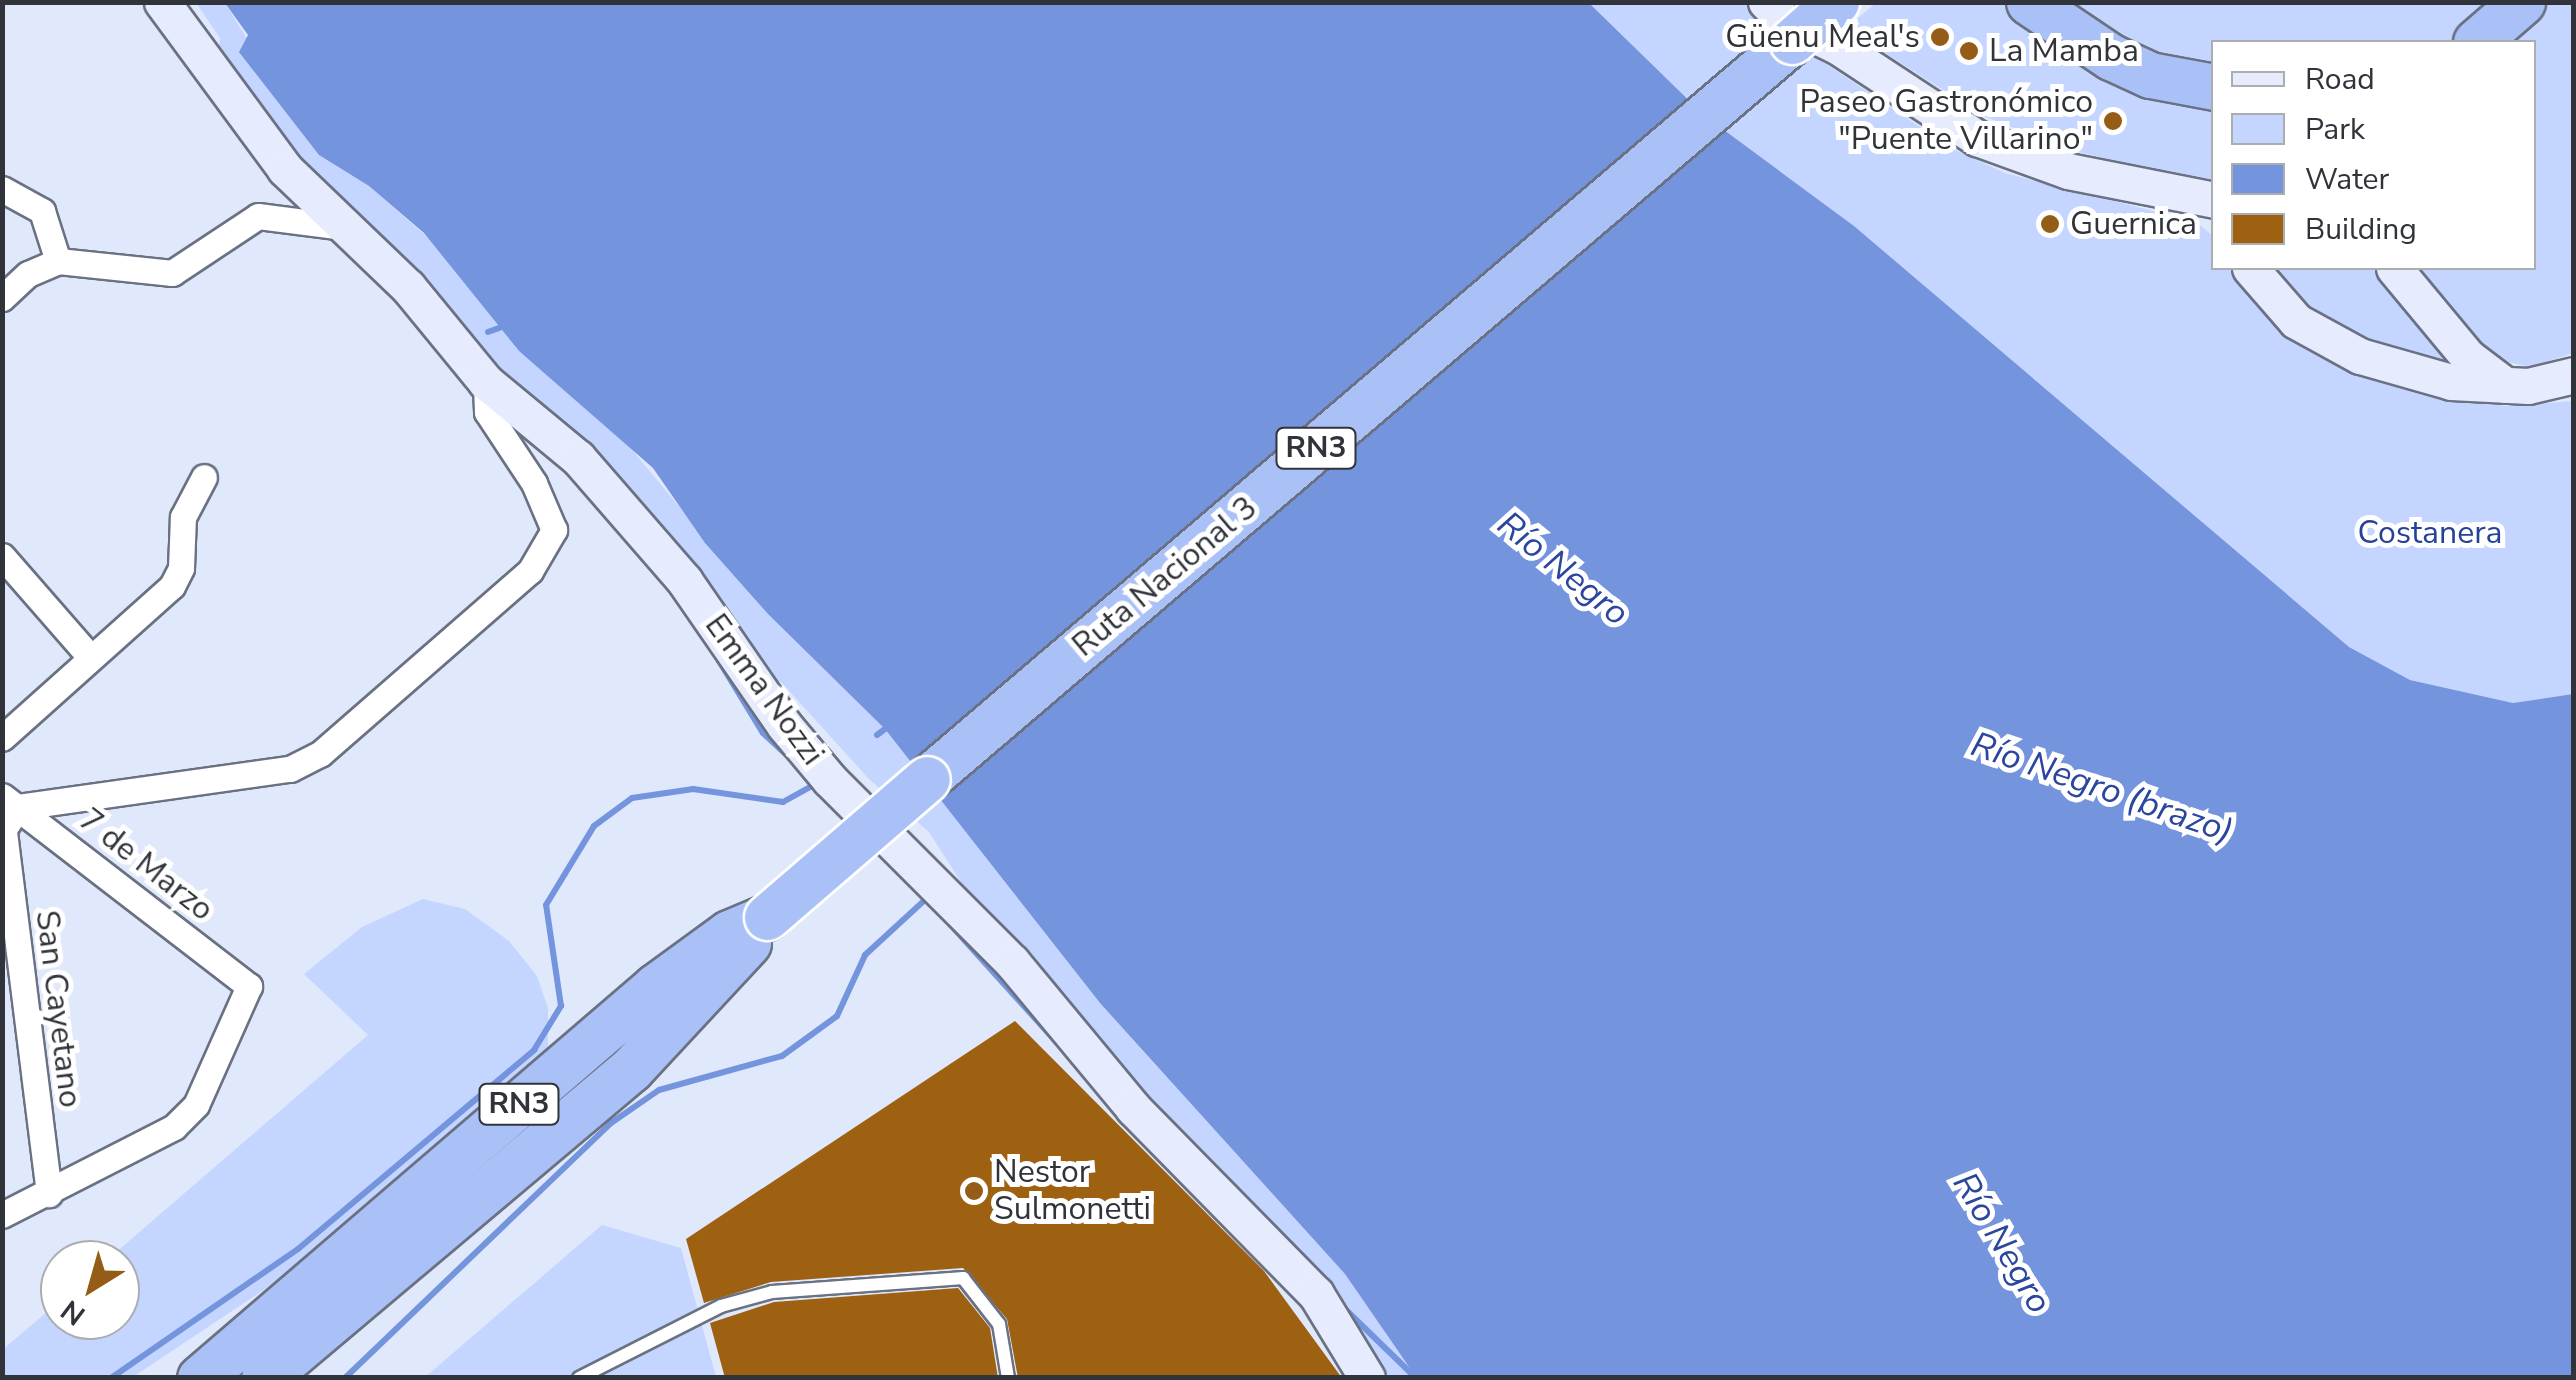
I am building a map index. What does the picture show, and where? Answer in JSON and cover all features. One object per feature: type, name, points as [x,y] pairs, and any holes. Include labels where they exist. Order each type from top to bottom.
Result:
[{"type":"highway","points":[[2029,2],[2110,57],[2150,75],[2211,87]]},
{"type":"highway","points":[[2478,40],[2522,2]]},
{"type":"highway","name":"Ruta Nacional 3","points":[[767,917],[1829,20]]},
{"type":"highway","name":"RN3","points":[[264,1378],[380,1279],[611,1098],[745,948],[767,917]]},
{"type":"highway","name":"RN3","points":[[200,1378],[654,987],[729,933],[767,917]]},
{"type":"highway","points":[[300,1378],[380,1279]]},
{"type":"highway","points":[[165,1378],[282,1308]]},
{"type":"street","name":"Emma Nozzi","points":[[162,2],[285,169],[408,287],[486,382],[578,458],[684,580],[784,726],[830,780],[1012,962],[1133,1108],[1316,1294],[1367,1378]]},
{"type":"street","points":[[1766,2],[1785,21],[1829,20]]},
{"type":"street","points":[[1806,2],[1977,138],[2068,171],[2208,206]]},
{"type":"street","points":[[2,189],[42,211],[58,261]]},
{"type":"street","points":[[2,298],[28,274],[58,261],[172,273],[258,216],[346,228]]},
{"type":"street","points":[[2252,270],[2286,312],[2328,343],[2451,382],[2505,385],[2574,375]]},
{"type":"street","points":[[2396,270],[2468,357],[2505,385]]},
{"type":"street","points":[[3,832],[10,801],[290,769],[320,754],[530,571],[546,554],[554,530],[534,483],[487,412],[486,382]]},
{"type":"street","points":[[2,738],[172,586],[181,568],[183,517],[204,478]]},
{"type":"street","points":[[2,556],[90,656]]},
{"type":"street","name":"7 de Marzo","points":[[10,801],[249,986],[196,1104],[174,1128],[49,1194]]},
{"type":"street","name":"San Cayetano","points":[[3,832],[49,1194]]},
{"type":"street","points":[[2,1216],[49,1194]]},
{"type":"lane","points":[[579,1378],[721,1306],[772,1292],[963,1278],[999,1324],[1008,1378]]},
{"type":"green space","points":[[196,3],[225,3],[319,155],[369,186],[443,251],[519,351],[614,428],[769,615],[885,729],[1100,1003],[1345,1274],[1416,1377],[1390,1377],[1232,1195],[1012,962],[929,832],[869,779],[781,682],[756,675],[292,162],[217,63],[220,38]]},
{"type":"green space","name":"Costanera","points":[[1589,3],[1752,3],[1792,41],[1953,149],[2005,173],[2196,222],[2211,234],[2211,270],[2243,270],[2450,394],[2504,406],[2573,401],[2573,694],[2513,703],[2410,680],[2349,647],[1854,226],[1705,116]]},
{"type":"green space","points":[[1876,3],[2009,3],[2211,100],[2211,183],[2069,150],[1984,116],[1846,28]]},
{"type":"green space","points":[[2056,3],[2506,3],[2460,40],[2211,40],[2211,71],[2166,61]]},
{"type":"green space","points":[[2538,3],[2573,3],[2573,353],[2531,367],[2485,357],[2408,270],[2536,270],[2536,40],[2503,40]]},
{"type":"green space","points":[[2265,270],[2381,270],[2458,367],[2337,334]]},
{"type":"green space","points":[[423,899],[465,909],[509,941],[537,976],[548,1008],[548,1050],[304,1263],[133,1377],[3,1377],[2,1350],[40,1318],[40,1340],[140,1340],[140,1240],[130,1240],[368,1035],[304,974],[362,927]]},
{"type":"green space","points":[[602,1225],[681,1248],[716,1377],[424,1378]]},
{"type":"water","points":[[225,3],[1589,3],[1705,116],[1854,226],[2349,647],[2410,680],[2513,703],[2573,694],[2573,1377],[1416,1377],[1345,1274],[1100,1003],[885,729],[769,615],[705,543],[653,468],[519,351],[424,233],[369,186],[319,155],[239,52],[248,35]]},
{"type":"building","name":"Nestor Sulmonetti","points":[[1015,1021],[1264,1271],[1342,1378],[1018,1378],[1007,1319],[963,1268],[771,1282],[704,1303],[686,1239]]},
{"type":"building","points":[[958,1288],[990,1328],[998,1378],[725,1378],[710,1323],[774,1302]]},
{"type":"waterway","points":[[488,332],[499,328]]},
{"type":"waterway","points":[[716,656],[763,733],[787,755]]},
{"type":"waterway","points":[[877,735],[885,729]]},
{"type":"waterway","points":[[111,1378],[298,1249],[534,1050],[561,1006],[546,905],[594,826],[632,798],[693,789],[783,802],[817,783]]},
{"type":"waterway","points":[[345,1378],[611,1123],[659,1090],[782,1056],[837,1016],[865,955],[927,898]]},
{"type":"waterway","points":[[948,922],[1060,1046]]},
{"type":"waterway","points":[[1345,1309],[1416,1378]]},
{"type":"place","name":"Güenu Meal's","points":[[1940,37]]},
{"type":"place","name":"La Mamba","points":[[1969,51]]},
{"type":"place","name":"Paseo Gastronómico \"Puente Villarino\"","points":[[2113,121]]},
{"type":"place","name":"Guernica","points":[[2050,224]]},
{"type":"place","name":"Nestor Sulmonetti","points":[[974,1191]]},
{"type":"water label","name":"Río Negro","points":[[1563,569]]},
{"type":"water label","name":"Río Negro (brazo)","points":[[2102,788]]},
{"type":"water label","name":"Río Negro","points":[[2002,1243]]}]
